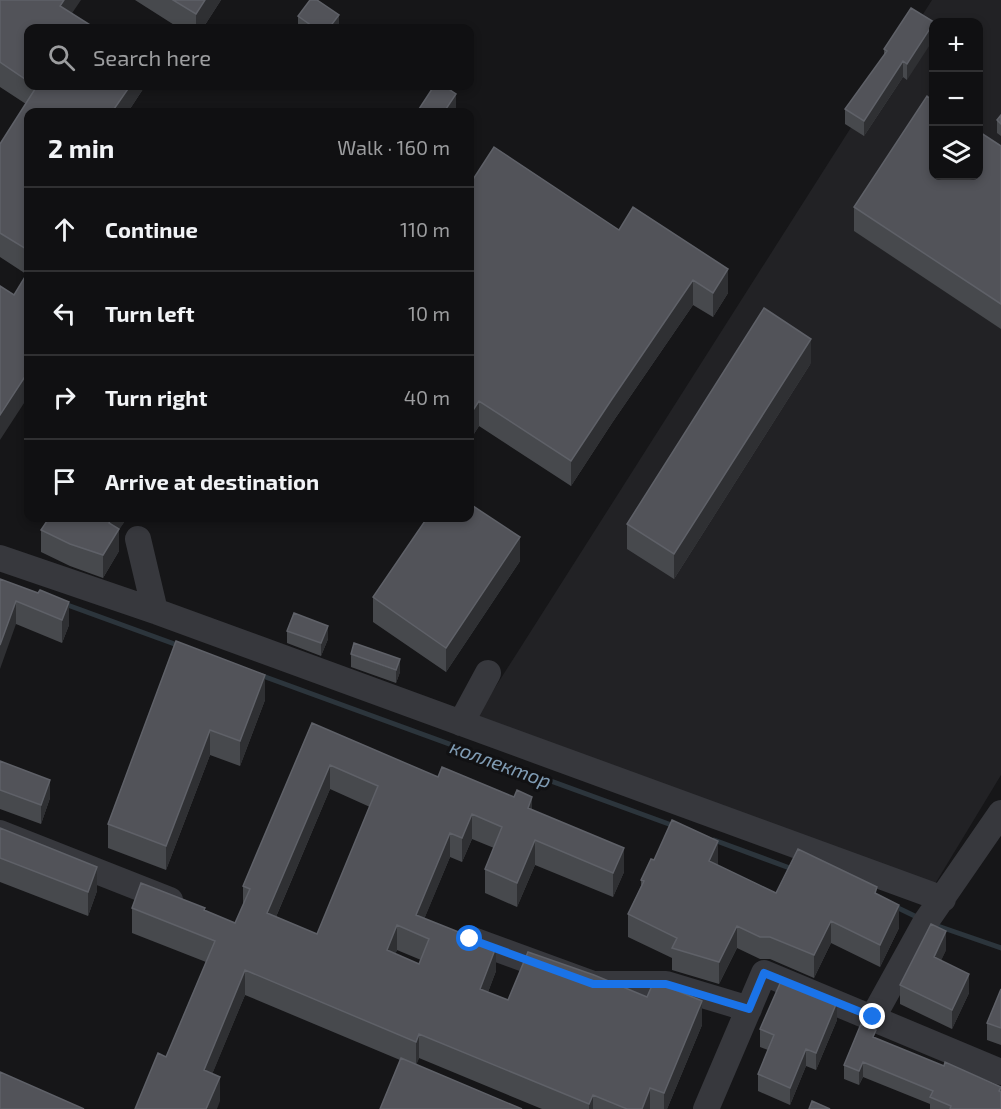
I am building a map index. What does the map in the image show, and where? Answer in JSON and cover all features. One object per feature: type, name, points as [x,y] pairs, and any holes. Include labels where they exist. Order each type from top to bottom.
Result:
[{"type":"street","points":[[138,539],[155,611]]},
{"type":"street","points":[[0,558],[155,611],[461,723],[935,909]]},
{"type":"street","points":[[461,723],[488,673]]},
{"type":"street","points":[[873,1017],[935,909],[1001,813]]},
{"type":"street","points":[[0,833],[184,906]]},
{"type":"street","points":[[470,939],[593,984],[666,984],[749,1009]]},
{"type":"street","points":[[706,1109],[764,973],[1001,1072]]},
{"type":"shaded area","points":[[932,0],[1001,0],[1001,775],[935,884],[477,716]]},
{"type":"building","points":[[0,0],[64,0],[60,6],[89,24],[24,24],[24,78],[0,62]]},
{"type":"building","points":[[173,0],[205,0],[196,14]]},
{"type":"building","points":[[310,0],[317,0],[339,15],[332,24],[309,24],[298,16]]},
{"type":"building","points":[[911,8],[929,19],[929,30],[907,64],[903,61],[864,121],[845,109],[887,51],[884,49]]},
{"type":"building","points":[[34,90],[127,90],[115,108],[24,108],[24,248],[0,233],[0,144]]},
{"type":"building","points":[[431,90],[450,90],[456,94],[447,108],[420,108]]},
{"type":"building","points":[[927,96],[929,98],[929,180],[983,180],[983,134],[1001,146],[1001,304],[854,207]]},
{"type":"building","points":[[494,147],[619,230],[633,207],[728,269],[713,293],[693,280],[571,461],[479,401],[474,409],[474,178]]},
{"type":"building","points":[[24,279],[24,378],[0,415],[0,286],[14,295]]},
{"type":"building","points":[[764,308],[811,339],[674,554],[627,524]]},
{"type":"building","points":[[474,507],[520,537],[446,648],[373,597],[424,522],[474,522]]},
{"type":"building","points":[[46,522],[110,522],[119,529],[103,555],[70,544],[41,530]]},
{"type":"building","points":[[0,579],[38,593],[40,590],[69,602],[62,620],[16,601],[0,645]]},
{"type":"building","points":[[294,613],[328,626],[321,643],[287,631]]},
{"type":"building","points":[[176,641],[265,675],[240,741],[210,730],[166,846],[108,824]]},
{"type":"building","points":[[354,643],[400,659],[396,670],[351,654]]},
{"type":"building","points":[[312,723],[438,777],[442,767],[514,797],[517,790],[532,797],[528,808],[624,848],[613,873],[535,840],[517,883],[485,869],[502,827],[472,814],[462,838],[450,833],[416,915],[496,947],[480,989],[508,1000],[528,952],[594,975],[647,997],[654,981],[702,1001],[664,1093],[650,1088],[642,1109],[627,1109],[593,1095],[589,1104],[419,1034],[416,1042],[245,970],[204,1070],[220,1077],[206,1109],[135,1109],[158,1053],[166,1057],[215,941],[132,908],[141,883],[205,908],[204,910],[235,923],[250,889],[243,886]],"holes":[[[330,765],[378,786],[317,934],[267,913]],[[397,925],[429,939],[419,964],[387,950]]]},
{"type":"building","points":[[0,761],[50,780],[41,805],[0,790]]},
{"type":"building","points":[[672,820],[718,841],[709,861],[776,893],[798,849],[877,887],[875,893],[899,905],[880,945],[831,921],[814,955],[770,937],[760,937],[737,926],[719,962],[672,948],[677,938],[628,914],[644,881],[641,880],[651,859],[654,860]]},
{"type":"building","points":[[0,828],[97,867],[88,892],[0,858]]},
{"type":"building","points":[[931,924],[946,931],[934,957],[969,974],[952,1010],[900,985]]},
{"type":"building","points":[[782,979],[837,1002],[816,1053],[806,1049],[790,1088],[758,1074],[774,1035],[760,1029]]},
{"type":"building","points":[[1001,989],[1001,1028],[987,1023]]},
{"type":"building","points":[[861,1024],[876,1030],[873,1037],[944,1066],[945,1062],[1001,1087],[999,1091],[1001,1092],[1001,1109],[950,1109],[951,1106],[930,1097],[933,1091],[863,1062],[859,1071],[844,1065]]},
{"type":"building","points":[[401,1058],[522,1109],[380,1109]]},
{"type":"building","points":[[0,1072],[84,1109],[0,1109]]},
{"type":"building","points":[[812,1101],[830,1109],[809,1109]]},
{"type":"waterway","name":"коллектор","points":[[62,603],[180,646]]},
{"type":"waterway","name":"коллектор","points":[[260,675],[677,827]]},
{"type":"waterway","name":"коллектор","points":[[714,840],[795,870]]},
{"type":"waterway","name":"коллектор","points":[[894,906],[921,919]]},
{"type":"waterway","name":"коллектор","points":[[932,924],[1001,948]]},
{"type":"route","points":[[470,939],[593,984],[666,984],[749,1009],[764,973],[873,1017]]}]
